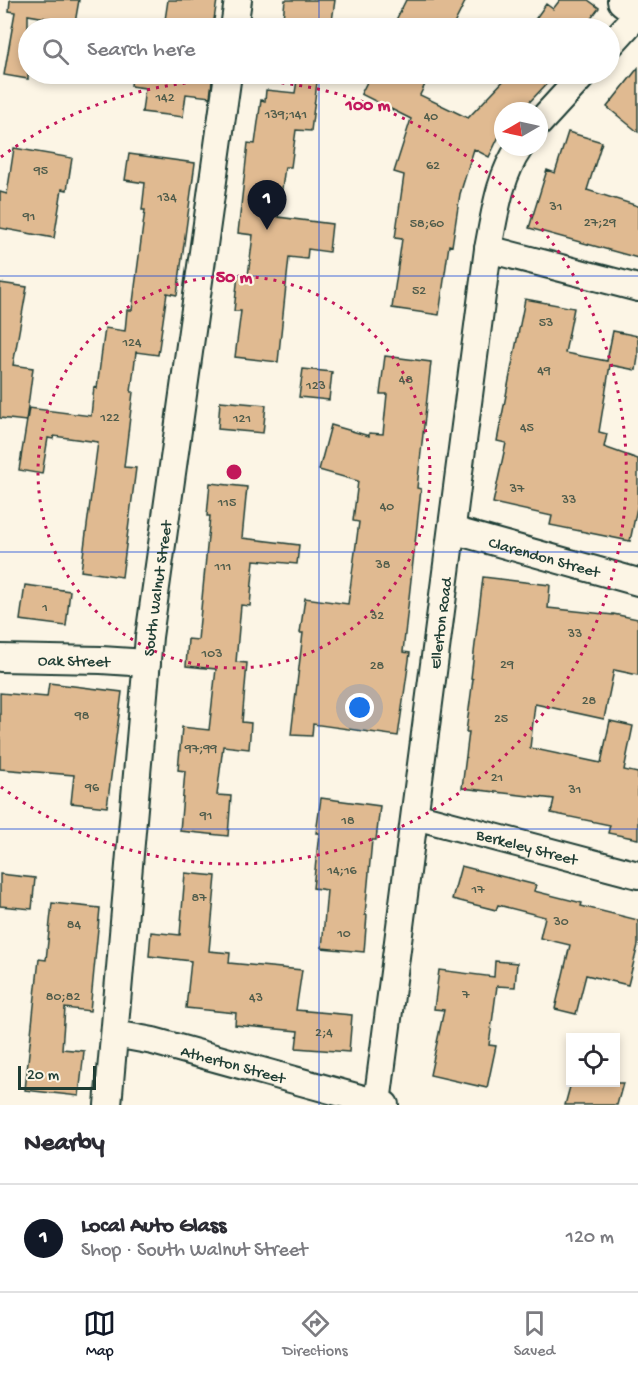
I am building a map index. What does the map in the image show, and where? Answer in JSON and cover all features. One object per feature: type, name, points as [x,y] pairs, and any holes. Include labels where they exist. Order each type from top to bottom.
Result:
[{"type":"street","points":[[235,18],[238,0]]},
{"type":"street","points":[[620,32],[638,12],[624,0]]},
{"type":"street","name":"South Walnut Street","points":[[108,1105],[151,625],[227,84]]},
{"type":"street","points":[[548,113],[575,84]]},
{"type":"street","name":"Ellerton Road","points":[[381,1104],[415,816],[488,249],[498,195],[514,156]]},
{"type":"street","points":[[488,249],[638,288]]},
{"type":"street","name":"Clarendon Street","points":[[452,530],[638,582]]},
{"type":"street","name":"Oak Street","points":[[0,658],[147,663]]},
{"type":"street","name":"Berkeley Street","points":[[415,816],[638,875]]},
{"type":"street","name":"Atherton Street","points":[[115,1034],[164,1044],[381,1104]]},
{"type":"building","points":[[10,0],[79,0],[76,18],[46,18],[28,15],[28,18],[18,18],[18,77],[4,75],[15,12],[9,11]]},
{"type":"building","points":[[168,0],[217,0],[214,18],[165,18]]},
{"type":"building","points":[[285,0],[335,0],[332,18],[283,18]]},
{"type":"building","points":[[406,0],[466,0],[457,18],[397,18]]},
{"type":"building","points":[[560,0],[588,0],[599,8],[592,18],[536,18],[546,4],[553,9]]},
{"type":"building","points":[[638,68],[638,132],[607,107]]},
{"type":"building","points":[[131,84],[212,84],[210,97],[186,94],[183,117],[142,112],[145,88],[131,86]]},
{"type":"building","points":[[296,84],[317,84],[311,131],[296,130],[291,167],[285,167],[278,217],[332,224],[329,252],[308,249],[307,259],[289,257],[278,362],[235,357],[241,311],[234,311],[238,275],[248,276],[253,235],[238,233],[248,143],[255,144],[261,100],[265,101],[266,90],[295,93]]},
{"type":"building","points":[[366,84],[425,84],[420,95],[468,118],[500,84],[547,84],[530,102],[494,102],[494,147],[489,157],[474,149],[460,194],[452,246],[449,245],[439,315],[392,308],[402,239],[395,238],[404,175],[394,172],[411,119],[361,94]]},
{"type":"building","points":[[568,132],[602,142],[587,190],[638,206],[638,258],[529,228],[547,170],[555,173]]},
{"type":"building","points":[[14,148],[72,158],[67,190],[62,189],[54,238],[0,228],[0,192],[7,194]]},
{"type":"building","points":[[129,154],[195,163],[177,295],[167,293],[158,355],[136,352],[124,467],[136,468],[122,577],[81,571],[98,442],[54,436],[53,439],[48,438],[42,474],[19,470],[29,408],[91,416],[105,328],[125,331],[127,310],[132,310],[145,210],[142,210],[145,183],[125,180]]},
{"type":"building","points":[[0,283],[27,287],[13,365],[33,368],[26,421],[0,418]]},
{"type":"building","points":[[525,299],[574,308],[565,353],[607,361],[613,331],[638,336],[636,370],[610,365],[599,432],[607,434],[604,447],[638,459],[638,503],[630,541],[550,525],[552,516],[493,503],[506,443],[497,441]]},
{"type":"building","points":[[385,356],[431,362],[417,488],[421,489],[403,652],[410,653],[398,736],[313,724],[312,736],[291,735],[305,598],[348,604],[359,522],[353,521],[358,481],[319,470],[331,425],[369,436],[369,433],[383,434],[387,394],[380,394]]},
{"type":"building","points":[[303,369],[332,372],[329,400],[299,397]]},
{"type":"building","points":[[220,401],[266,405],[263,433],[218,429]]},
{"type":"building","points":[[210,483],[247,487],[242,538],[299,545],[297,564],[254,560],[250,606],[241,605],[236,662],[247,663],[242,722],[251,723],[249,749],[223,746],[217,795],[231,796],[228,836],[180,831],[185,771],[178,770],[182,727],[209,730],[216,669],[186,666],[188,639],[198,640],[210,516],[207,516]]},
{"type":"building","points":[[483,577],[550,585],[548,608],[613,614],[638,619],[638,675],[614,670],[604,719],[535,704],[530,748],[601,763],[610,721],[633,726],[624,770],[638,773],[638,839],[608,833],[610,825],[551,813],[554,799],[462,788],[469,732],[466,732],[473,679],[471,678]]},
{"type":"building","points":[[25,585],[70,591],[66,626],[20,620]]},
{"type":"building","points":[[49,683],[122,692],[107,807],[71,803],[74,775],[0,769],[0,693],[47,697]]},
{"type":"building","points":[[321,798],[380,806],[376,840],[372,840],[364,952],[322,948],[327,890],[313,888],[319,833],[316,833]]},
{"type":"building","points":[[461,866],[536,885],[534,891],[582,903],[581,906],[638,920],[638,945],[628,985],[586,975],[576,1014],[555,1009],[570,945],[540,938],[545,917],[498,905],[496,910],[452,899]]},
{"type":"building","points":[[185,873],[216,876],[209,951],[230,953],[229,963],[302,970],[296,1010],[352,1015],[349,1052],[296,1048],[298,1031],[235,1025],[236,1013],[186,1008],[191,961],[149,956],[151,932],[180,935]]},
{"type":"building","points":[[0,874],[35,878],[32,909],[0,906]]},
{"type":"building","points":[[52,903],[100,908],[90,1011],[65,1008],[62,1049],[84,1051],[79,1096],[25,1090],[39,959],[46,960]]},
{"type":"building","points":[[495,961],[517,963],[515,987],[497,986],[489,1045],[496,1046],[487,1088],[430,1075],[444,1010],[434,1009],[439,970],[494,977]]},
{"type":"building","points":[[620,1083],[623,1083],[617,1105],[565,1105],[570,1087],[620,1087]]},
{"type":"place","name":"Local Auto Glass","points":[[267,230]]}]
